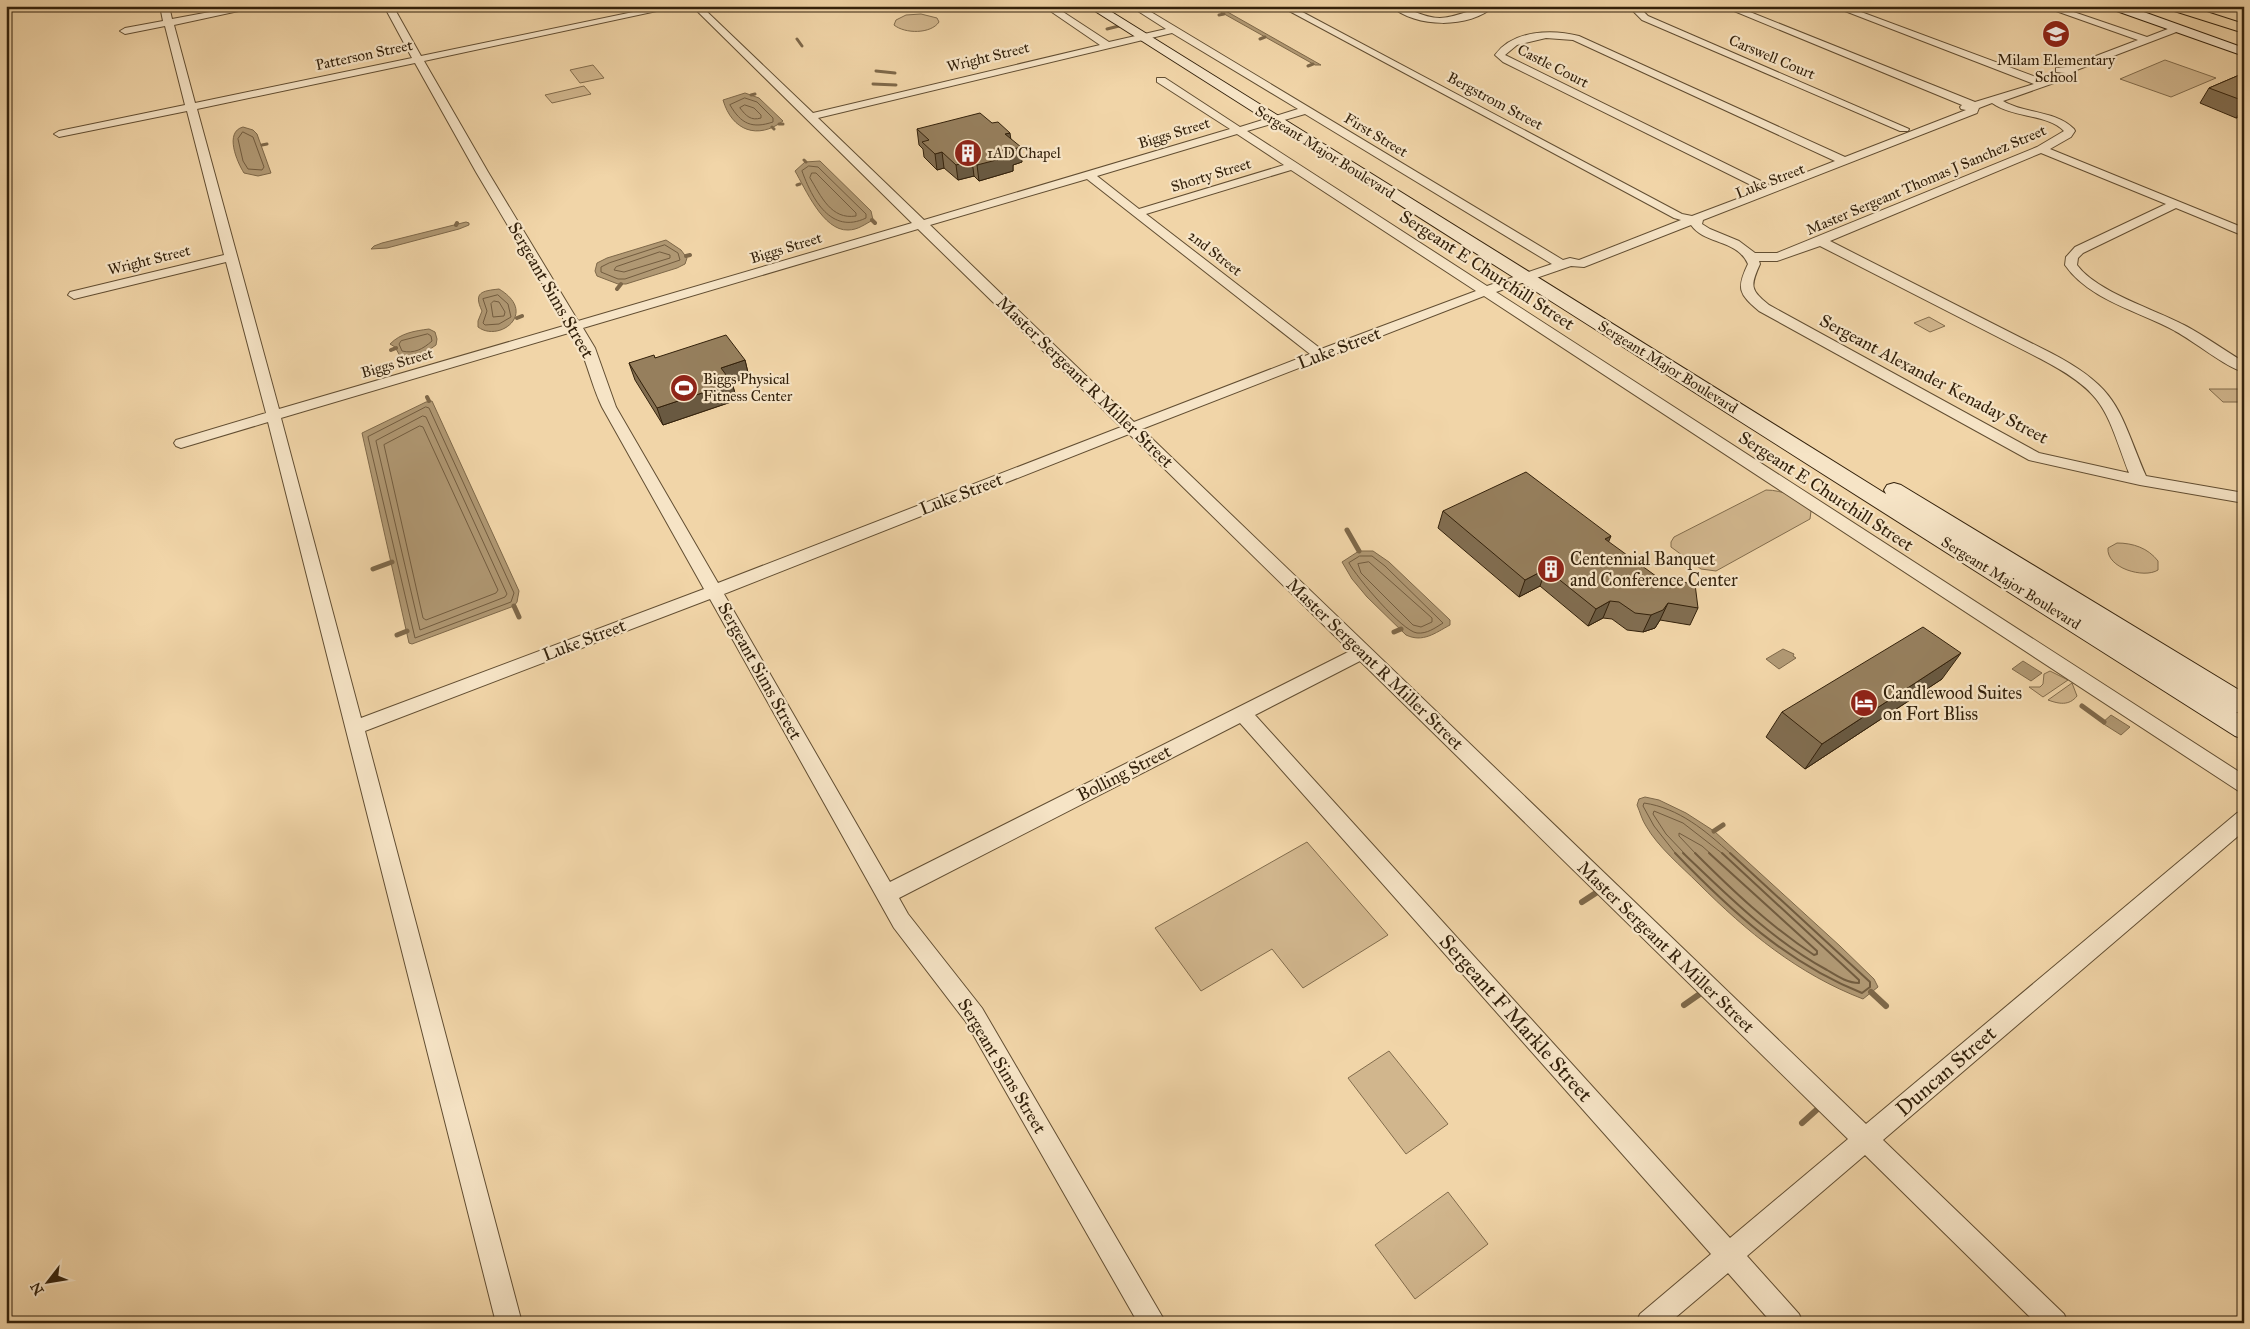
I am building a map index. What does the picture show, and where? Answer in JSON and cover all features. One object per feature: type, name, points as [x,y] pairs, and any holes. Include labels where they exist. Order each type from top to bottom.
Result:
[{"type":"highway","points":[[2174,6],[2244,28]]},
{"type":"highway","points":[[2189,6],[2244,24]]},
{"type":"street","points":[[164,6],[273,416],[509,1323]]},
{"type":"street","points":[[125,31],[258,6]]},
{"type":"street","name":"Sergeant Sims Street","points":[[388,6],[480,168],[588,348],[594,365],[595,376],[609,407],[901,921],[974,1015],[1153,1323]]},
{"type":"street","name":"Patterson Street","points":[[59,134],[676,6]]},
{"type":"street","name":"Master Sergeant R Miller Street","points":[[696,6],[2055,1323]]},
{"type":"street","points":[[1047,6],[1107,45]]},
{"type":"street","name":"Sergeant Major Boulevard","points":[[1093,6],[1148,36],[1984,556],[2244,729]]},
{"type":"street","name":"Sergeant Major Boulevard","points":[[1108,6],[1148,36]]},
{"type":"street","name":"First Street","points":[[1134,6],[1566,264]]},
{"type":"street","name":"Bergstrom Street","points":[[1284,6],[1678,216],[1693,220]]},
{"type":"street","points":[[1395,6],[1420,18],[1442,20],[1470,15],[1490,6]]},
{"type":"street","name":"Carswell Court","points":[[1643,6],[1638,11],[1644,18],[1904,129]]},
{"type":"street","name":"Carswell Court","points":[[1726,6],[1975,106]]},
{"type":"street","points":[[1836,6],[2044,84]]},
{"type":"street","points":[[2046,6],[2147,40]]},
{"type":"street","points":[[2115,6],[2244,52]]},
{"type":"street","name":"Luke Street","points":[[1993,99],[1996,94],[2060,69],[2068,70],[2176,29]]},
{"type":"street","name":"Wright Street","points":[[811,118],[1173,30]]},
{"type":"street","name":"Castle Court","points":[[1764,187],[1506,60],[1500,54],[1503,49],[1511,44],[1537,37],[1551,35],[1576,38],[1838,159]]},
{"type":"street","name":"Luke Street","points":[[1838,159],[1904,129],[1962,107],[1975,106],[1993,99],[2005,98],[2071,74],[2068,70]]},
{"type":"street","name":"Sergeant E Churchill Street","points":[[1161,80],[2244,785]]},
{"type":"street","name":"Master Sergeant Thomas J Sanchez Street","points":[[1752,257],[1777,257],[1820,241],[2041,148],[2067,135],[2070,131],[2066,125],[2014,110],[2000,105],[1993,99]]},
{"type":"street","name":"Luke Street","points":[[1566,264],[1570,257],[1678,216],[1764,187],[1973,111],[1975,106]]},
{"type":"street","name":"Biggs Street","points":[[181,444],[1090,176],[1307,110]]},
{"type":"street","points":[[2041,148],[2244,232]]},
{"type":"street","name":"Shorty Street","points":[[1137,213],[1292,166]]},
{"type":"street","name":"2nd Street","points":[[1090,176],[1320,355]]},
{"type":"street","name":"Luke Street","points":[[354,728],[714,591],[1486,291],[1566,264],[1580,264],[1693,220],[1764,187]]},
{"type":"street","points":[[2177,203],[2079,250],[2072,257],[2071,265],[2079,276],[2099,289],[2180,328],[2220,351],[2244,368]]},
{"type":"street","points":[[1693,220],[1696,227],[1711,235],[1724,238],[1752,257]]},
{"type":"street","points":[[1820,241],[2046,356],[2073,371],[2094,386],[2110,405],[2140,480]]},
{"type":"street","name":"Wright Street","points":[[74,295],[231,257]]},
{"type":"street","name":"Sergeant Alexander Kenaday Street","points":[[1752,257],[1754,264],[1745,282],[1746,290],[1751,298],[1764,308],[2034,457],[2140,480],[2243,498]]},
{"type":"street","name":"Sergeant Major Boulevard","points":[[1984,556],[2244,705]]},
{"type":"street","name":"Bolling Street","points":[[886,894],[1363,652]]},
{"type":"street","name":"Sergeant F Markle Street","points":[[1242,714],[1790,1323]]},
{"type":"street","name":"Duncan Street","points":[[1649,1323],[2244,819]]},
{"type":"shaded area","points":[[921,14],[937,18],[939,22],[924,31],[905,30],[894,25],[896,20],[906,15]]},
{"type":"shaded area","points":[[2165,60],[2216,78],[2171,97],[2120,79]]},
{"type":"shaded area","points":[[593,65],[604,78],[580,83],[570,70]]},
{"type":"shaded area","points":[[584,86],[591,94],[552,103],[545,95]]},
{"type":"shaded area","points":[[1929,317],[1945,326],[1930,332],[1914,323]]},
{"type":"shaded area","points":[[2209,389],[2238,389],[2244,394],[2244,402],[2223,402]]},
{"type":"shaded area","points":[[1766,490],[1779,491],[1802,502],[1811,511],[1810,519],[1716,571],[1701,569],[1671,547],[1674,537]]},
{"type":"shaded area","points":[[2117,543],[2134,545],[2150,553],[2158,561],[2158,570],[2144,573],[2127,570],[2119,566],[2109,555],[2108,548]]},
{"type":"shaded area","points":[[2050,671],[2068,680],[2043,697],[2029,687],[2040,687],[2043,684],[2044,674]]},
{"type":"shaded area","points":[[2072,683],[2077,696],[2074,699],[2067,703],[2048,700]]},
{"type":"shaded area","points":[[1307,842],[1388,935],[1303,988],[1272,949],[1201,991],[1155,928]]},
{"type":"shaded area","points":[[1389,1051],[1448,1124],[1406,1154],[1348,1078]]},
{"type":"shaded area","points":[[1448,1192],[1488,1244],[1415,1299],[1375,1245]]},
{"type":"water","points":[[1210,6],[1217,6],[1321,65],[1315,65]]},
{"type":"water","points":[[745,93],[759,98],[783,121],[774,127],[755,131],[739,125],[727,111],[723,100]]},
{"type":"water","points":[[243,127],[253,130],[257,134],[271,173],[258,176],[244,173],[238,162],[233,141],[237,130]]},
{"type":"water","points":[[820,161],[871,211],[873,220],[858,228],[848,230],[831,224],[823,216],[795,171],[805,162]]},
{"type":"water","points":[[466,222],[469,225],[459,229],[387,248],[371,249],[382,243]]},
{"type":"water","points":[[666,240],[681,250],[687,258],[685,264],[626,284],[618,284],[597,276],[595,271],[597,263],[607,258]]},
{"type":"water","points":[[499,289],[510,298],[516,307],[515,316],[511,323],[504,328],[496,331],[487,331],[478,327],[482,311],[478,300],[479,296],[484,292]]},
{"type":"water","points":[[429,329],[435,332],[436,345],[419,355],[410,357],[400,356],[395,347],[390,344],[403,335]]},
{"type":"water","points":[[432,401],[519,591],[517,602],[514,606],[412,644],[409,643],[362,433],[426,402]]},
{"type":"water","points":[[1359,551],[1373,551],[1389,562],[1450,620],[1450,625],[1434,634],[1423,637],[1418,638],[1406,635],[1367,597],[1352,579],[1342,562]]},
{"type":"water","points":[[1783,649],[1794,654],[1793,656],[1796,658],[1779,669],[1766,659]]},
{"type":"water","points":[[2023,661],[2042,673],[2031,681],[2012,669]]},
{"type":"water","points":[[2111,715],[2130,727],[2121,735],[2102,723]]},
{"type":"water","points":[[1645,797],[1659,800],[1686,813],[1714,831],[1840,946],[1874,979],[1878,987],[1863,999],[1839,989],[1795,964],[1755,935],[1716,901],[1670,856],[1651,834],[1637,805],[1639,799]]},
{"type":"building","points":[[2244,73],[2244,101],[2209,88]]},
{"type":"building","points":[[980,113],[992,123],[998,122],[1010,133],[1005,134],[1021,147],[1006,151],[1012,156],[977,165],[972,160],[956,165],[942,152],[935,154],[922,142],[929,140],[917,129]]},
{"type":"building","points":[[726,335],[745,360],[721,368],[732,383],[657,408],[629,363],[654,355],[655,358]]},
{"type":"building","name":"Centennial Banquet and Conference Center","points":[[1526,472],[1611,536],[1605,539],[1660,579],[1695,584],[1698,608],[1668,603],[1663,610],[1651,615],[1635,613],[1619,602],[1610,601],[1596,609],[1546,569],[1525,580],[1443,511]]},
{"type":"building","points":[[1923,627],[1961,653],[1822,744],[1782,712]]},
{"type":"waterway","points":[[1219,15],[1224,14]]},
{"type":"waterway","points":[[1107,29],[1123,25]]},
{"type":"waterway","points":[[1260,39],[1265,37]]},
{"type":"waterway","points":[[797,39],[802,46]]},
{"type":"waterway","points":[[1308,66],[1313,64]]},
{"type":"waterway","points":[[876,71],[895,73]]},
{"type":"waterway","points":[[873,84],[896,85]]},
{"type":"waterway","points":[[751,95],[755,94]]},
{"type":"waterway","points":[[262,145],[267,144]]},
{"type":"waterway","points":[[872,220],[875,223]]},
{"type":"waterway","points":[[686,256],[690,255]]},
{"type":"waterway","points":[[617,289],[621,284]]},
{"type":"waterway","points":[[517,318],[522,316]]},
{"type":"waterway","points":[[391,350],[396,348]]},
{"type":"waterway","points":[[427,397],[429,401]]},
{"type":"waterway","points":[[1347,530],[1359,551]]},
{"type":"waterway","points":[[373,569],[392,562]]},
{"type":"waterway","points":[[514,606],[519,617]]},
{"type":"waterway","points":[[1394,632],[1401,629]]},
{"type":"waterway","points":[[397,635],[407,631]]},
{"type":"waterway","points":[[2082,706],[2104,722]]},
{"type":"waterway","points":[[1714,831],[1723,825]]},
{"type":"waterway","points":[[1582,902],[1602,889]]},
{"type":"waterway","points":[[1684,1005],[1704,991]]},
{"type":"waterway","points":[[1871,992],[1886,1006]]},
{"type":"waterway","points":[[1802,1123],[1822,1105]]},
{"type":"place","name":"Milam Elementary School","points":[[2056,34]]},
{"type":"place","name":"1AD Chapel","points":[[968,153]]},
{"type":"place","name":"Biggs Physical Fitness Center","points":[[684,388]]},
{"type":"place","name":"Centennial Banquet and Conference Center","points":[[1551,569]]},
{"type":"place","name":"Candlewood Suites on Fort Bliss","points":[[1864,703]]}]
